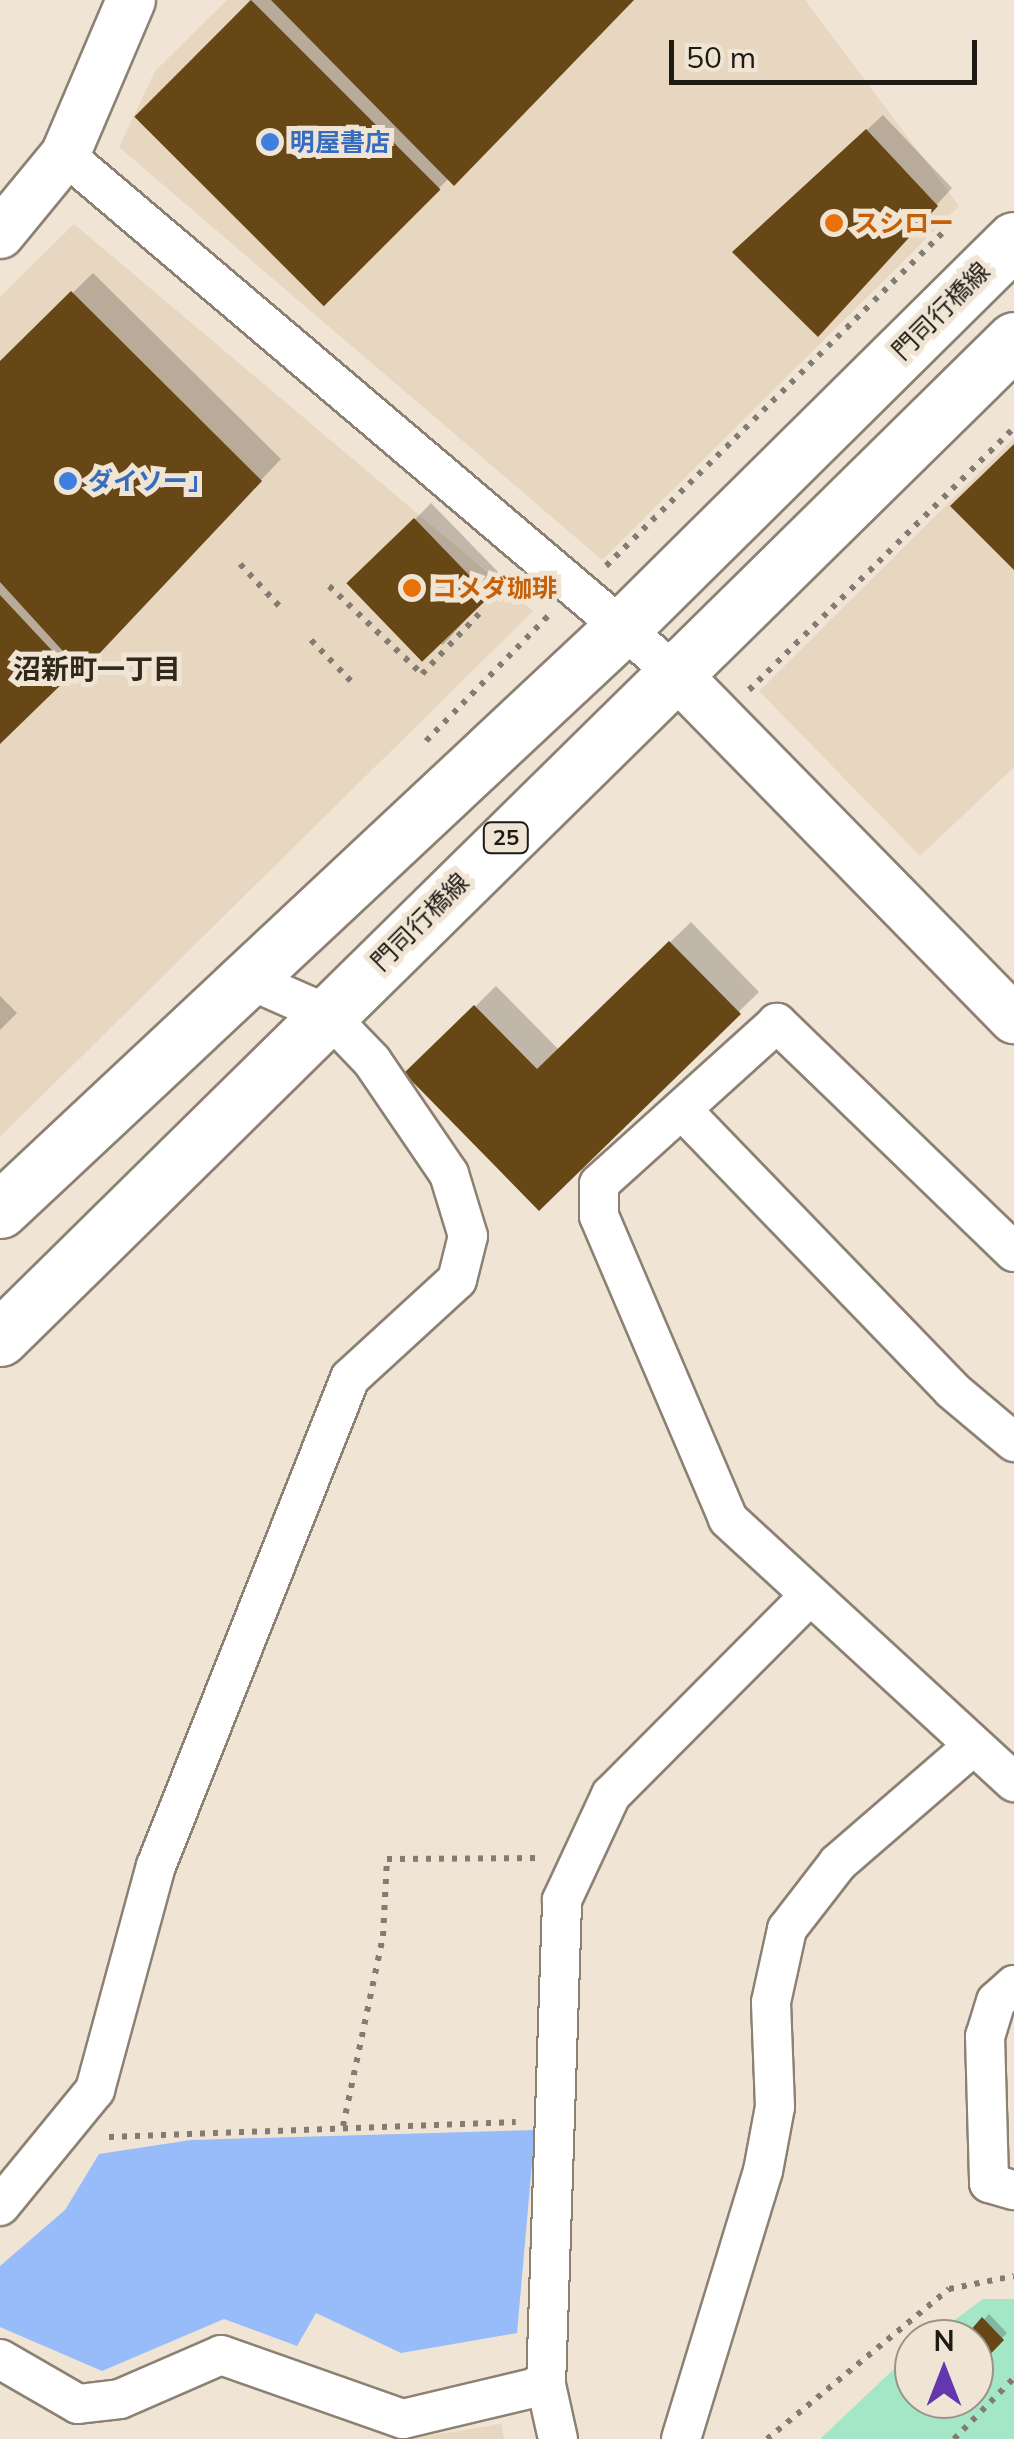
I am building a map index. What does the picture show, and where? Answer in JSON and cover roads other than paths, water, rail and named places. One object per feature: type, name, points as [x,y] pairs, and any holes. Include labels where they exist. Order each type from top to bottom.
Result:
[{"type":"main road","name":"門司行橋線","points":[[0,1210],[241,976],[626,624],[1014,240]]},
{"type":"main road","name":"門司行橋線","points":[[0,1338],[1014,340]]},
{"type":"street","points":[[0,234],[65,155],[131,0]]},
{"type":"street","points":[[65,155],[626,624],[1014,1019]]},
{"type":"street","points":[[0,2206],[96,2090],[156,1866],[350,1378],[458,1280],[465,1251],[449,1174],[372,1061],[326,1014],[241,976]]},
{"type":"street","points":[[1014,1252],[777,1023],[599,1184],[599,1216],[728,1519],[807,1598],[1014,1782]]},
{"type":"street","points":[[682,1110],[1014,1442]]},
{"type":"street","points":[[558,2439],[546,2385],[562,1900],[611,1795],[807,1598]]},
{"type":"street","points":[[681,2439],[763,2171],[775,2107],[770,2002],[787,1929],[838,1863],[973,1746]]},
{"type":"street","points":[[1014,1985],[996,2002],[984,2036],[989,2183],[1014,2190]]},
{"type":"street","points":[[0,2359],[78,2404],[120,2399],[221,2355],[403,2419],[546,2385]]},
{"type":"water","points":[[535,2130],[517,2333],[401,2353],[316,2313],[297,2346],[224,2319],[102,2371],[0,2327],[0,2266],[65,2210],[99,2154],[191,2140]]},
{"type":"place","name":"明屋書店","points":[[270,142]]},
{"type":"place","name":"スシロー","points":[[834,223]]},
{"type":"place","name":"ダイソー」","points":[[68,481]]},
{"type":"place","name":"コメダ珈琲","points":[[412,588]]},
{"type":"district","name":"沼新町一丁目","points":[[97,669]]}]
